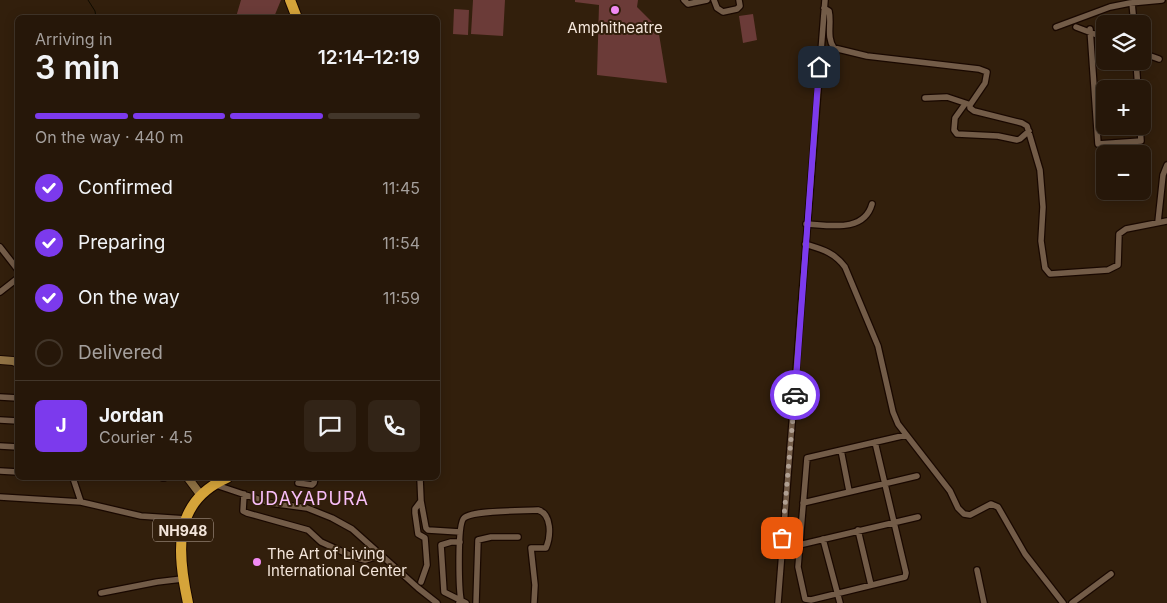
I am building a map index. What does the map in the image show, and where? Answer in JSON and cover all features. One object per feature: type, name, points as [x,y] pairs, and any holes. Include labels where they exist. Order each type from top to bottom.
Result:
[{"type":"highway","points":[[290,0],[296,15]]},
{"type":"highway","name":"NH948","points":[[188,603],[182,579],[180,551],[186,519],[193,503],[200,494],[223,480]]},
{"type":"street","points":[[684,0],[688,4],[707,0]]},
{"type":"street","points":[[714,0],[717,8],[723,12],[737,9],[740,6],[739,0]]},
{"type":"street","points":[[778,603],[806,224],[825,0]]},
{"type":"street","points":[[1056,27],[1110,7],[1162,0]]},
{"type":"street","points":[[1132,3],[1133,15]]},
{"type":"street","points":[[824,8],[829,11],[831,19],[830,43],[834,48],[867,56],[979,69],[987,72],[985,83],[955,118],[954,130],[957,134],[998,136],[1017,140],[1029,131]]},
{"type":"street","points":[[1076,27],[1096,34]]},
{"type":"street","points":[[1090,31],[1096,116]]},
{"type":"street","points":[[1151,56],[1159,59]]},
{"type":"street","points":[[925,98],[947,97],[967,104],[974,111],[1022,123],[1027,126],[1040,170],[1043,207],[1041,241],[1046,268],[1050,274],[1108,270],[1113,268],[1118,265],[1119,261],[1119,234],[1126,229],[1167,221]]},
{"type":"street","points":[[1097,135],[1098,144],[1141,141],[1141,135]]},
{"type":"street","points":[[1158,222],[1163,174],[1167,165]]},
{"type":"street","points":[[806,224],[837,226],[856,223],[866,218],[872,204]]},
{"type":"street","points":[[805,244],[829,252],[839,259],[878,346],[893,412],[898,424],[950,491],[958,508],[964,514],[970,515],[991,504],[998,507],[1025,554],[1063,603]]},
{"type":"street","points":[[0,247],[15,266]]},
{"type":"street","points":[[0,292],[15,280]]},
{"type":"street","points":[[0,360],[15,362]]},
{"type":"street","points":[[0,397],[15,398]]},
{"type":"street","points":[[0,420],[15,421]]},
{"type":"street","points":[[875,442],[906,573],[905,577],[811,600],[805,599],[798,567],[807,458],[875,442],[906,435]]},
{"type":"street","points":[[0,446],[15,447]]},
{"type":"street","points":[[841,450],[849,492]]},
{"type":"street","points":[[0,471],[15,472]]},
{"type":"street","points":[[803,503],[917,476]]},
{"type":"street","points":[[74,480],[81,502]]},
{"type":"street","points":[[190,480],[200,494]]},
{"type":"street","points":[[298,483],[312,484],[315,480]]},
{"type":"street","points":[[420,480],[421,502],[426,528],[428,530],[460,532]]},
{"type":"street","points":[[214,485],[270,503],[306,508],[332,518],[352,529],[437,603]]},
{"type":"street","points":[[244,494],[242,508],[247,513],[308,530],[320,542],[365,560],[374,558],[378,552]]},
{"type":"street","points":[[0,496],[81,502],[141,516],[186,519]]},
{"type":"street","points":[[421,502],[415,509],[418,534],[425,539],[427,565],[421,582]]},
{"type":"street","points":[[462,602],[460,532],[462,521],[465,517],[538,510],[548,517],[548,546],[546,548],[531,548],[535,585],[534,603]]},
{"type":"street","points":[[799,545],[918,517]]},
{"type":"street","points":[[858,530],[871,585]]},
{"type":"street","points":[[476,603],[478,540],[491,537],[518,537]]},
{"type":"street","points":[[823,539],[839,593],[840,603]]},
{"type":"street","points":[[460,542],[441,545],[440,549],[444,592],[462,602]]},
{"type":"street","points":[[977,570],[984,603]]},
{"type":"street","points":[[1072,603],[1111,574]]},
{"type":"street","points":[[100,593],[182,579]]},
{"type":"shaded area","points":[[241,0],[281,0],[275,15],[237,15]]},
{"type":"shaded area","points":[[473,0],[505,0],[503,36],[471,34]]},
{"type":"shaded area","points":[[575,0],[638,0],[637,7],[658,28],[667,83],[597,75],[599,5],[575,2]]},
{"type":"shaded area","points":[[454,9],[469,10],[468,35],[453,34]]},
{"type":"shaded area","points":[[753,14],[757,40],[743,43],[739,16]]},
{"type":"waterway","points":[[88,0],[96,15]]},
{"type":"way so far","points":[[782,538],[795,395]]},
{"type":"place","name":"Amphitheatre","points":[[615,10]]},
{"type":"place","name":"The Art of Living International Center","points":[[257,562]]},
{"type":"district","name":"UDAYAPURA","points":[[310,498]]},
{"type":"route","points":[[795,395],[819,67]]}]
